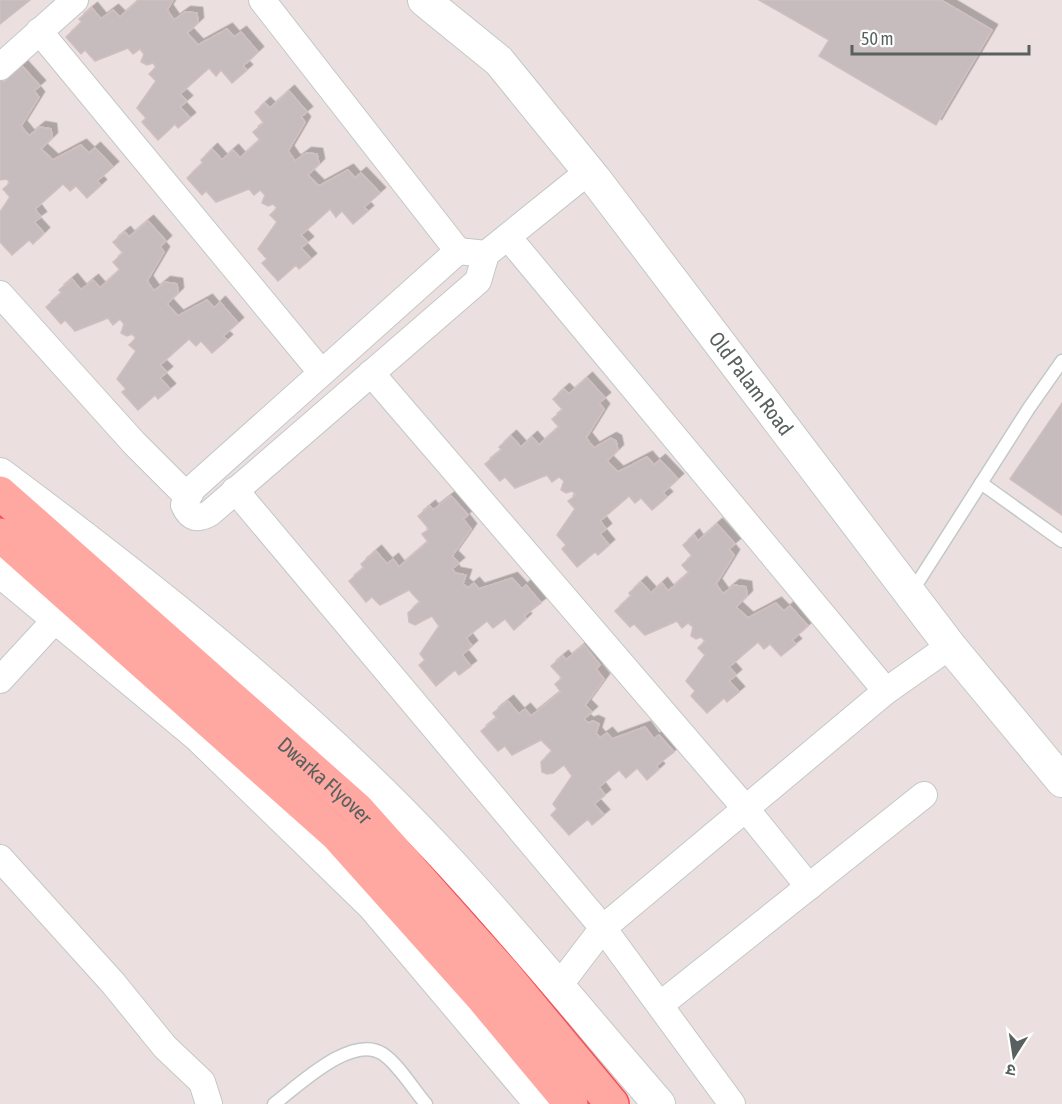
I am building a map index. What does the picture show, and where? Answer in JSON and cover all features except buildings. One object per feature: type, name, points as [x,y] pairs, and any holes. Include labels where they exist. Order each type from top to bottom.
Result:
[{"type":"main road","name":"Dwarka Flyover","points":[[0,493],[357,809],[505,975],[612,1104]]},
{"type":"main road","name":"Dwarka Flyover","points":[[0,535],[337,836],[481,996],[571,1104]]},
{"type":"street","points":[[0,67],[75,0]]},
{"type":"street","points":[[262,0],[458,251],[486,254]]},
{"type":"street","name":"Old Palam Road","points":[[424,0],[499,61],[589,171],[950,646],[1062,781]]},
{"type":"street","points":[[39,31],[321,372]]},
{"type":"street","points":[[458,251],[321,372],[188,496],[184,505],[187,513],[201,518],[235,490],[478,281],[486,254],[589,171]]},
{"type":"street","points":[[508,237],[886,691]]},
{"type":"street","points":[[0,294],[134,444],[188,496]]},
{"type":"street","points":[[371,373],[746,809],[809,886]]},
{"type":"street","points":[[0,474],[87,538],[297,712],[439,851],[660,1104]]},
{"type":"street","points":[[235,490],[603,928],[732,1104]]},
{"type":"street","points":[[0,571],[199,736],[373,905],[541,1104]]},
{"type":"street","points":[[0,680],[57,618]]},
{"type":"street","points":[[558,987],[603,928],[886,691],[950,646]]},
{"type":"street","points":[[660,1005],[924,795]]},
{"type":"street","points":[[0,858],[113,983],[165,1047],[202,1083],[209,1104]]},
{"type":"lane","points":[[910,594],[1062,361]]},
{"type":"lane","points":[[981,483],[1062,541]]},
{"type":"lane","points":[[274,1104],[333,1060],[350,1051],[362,1049],[384,1055],[426,1104]]}]
